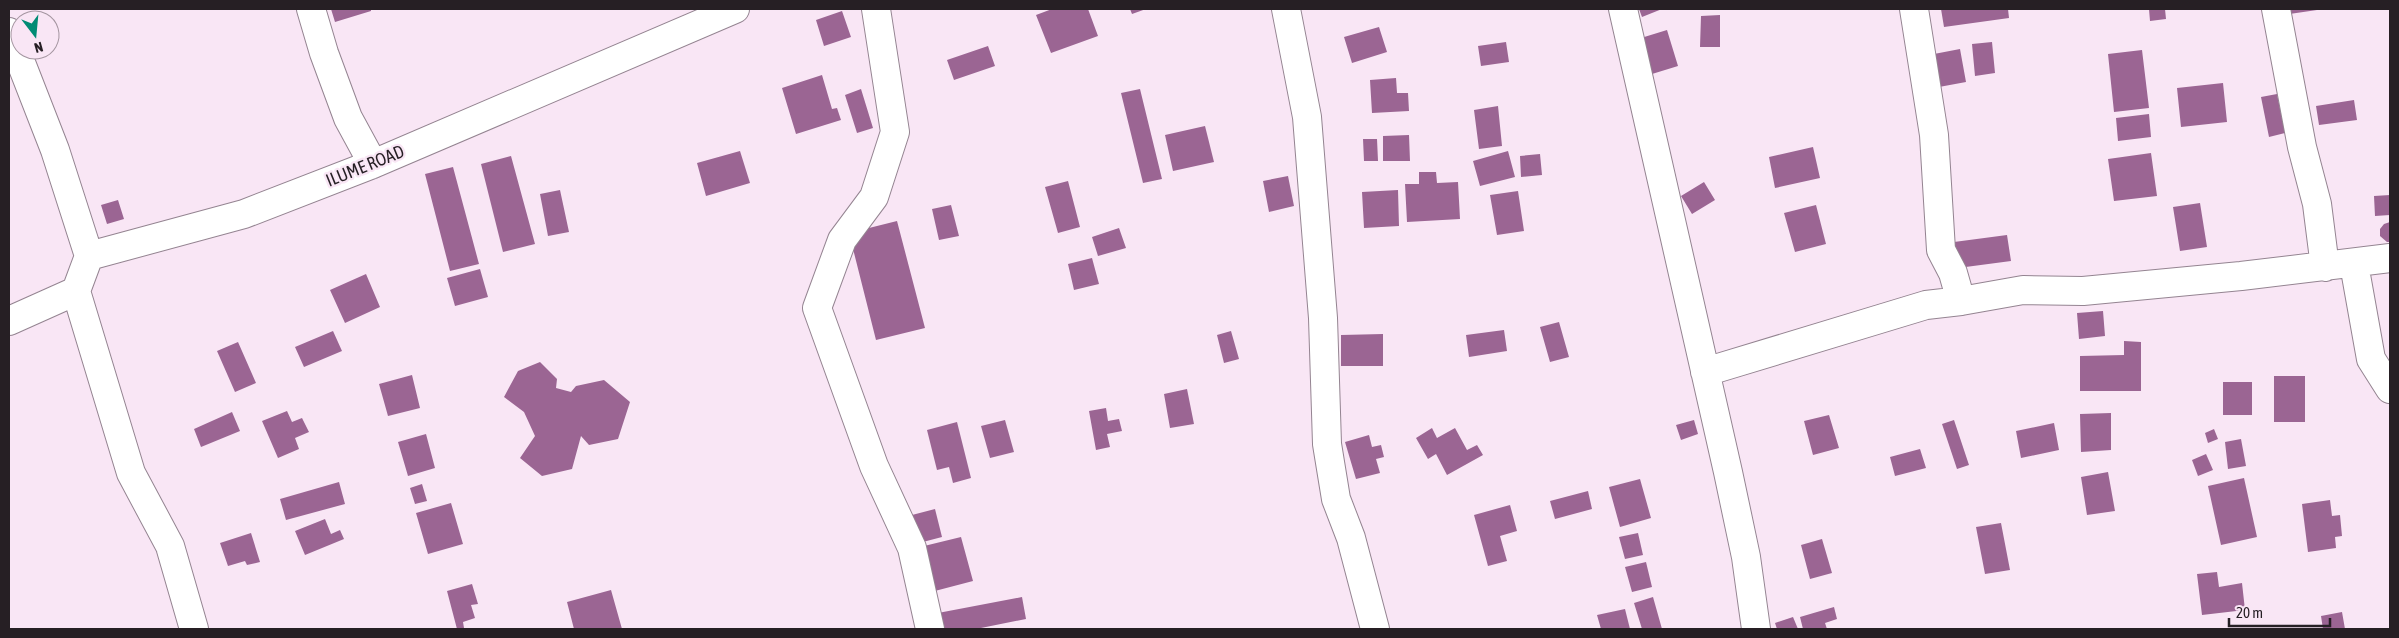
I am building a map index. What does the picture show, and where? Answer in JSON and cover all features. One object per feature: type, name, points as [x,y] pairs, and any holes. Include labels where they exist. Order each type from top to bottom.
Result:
[{"type":"street","points":[[312,9],[324,53],[348,118],[373,164]]},
{"type":"street","name":"ILUME ROAD","points":[[89,256],[244,214],[373,164],[735,9]]},
{"type":"street","points":[[876,9],[895,132],[874,196],[842,240],[818,308],[874,466],[912,548],[930,629]]},
{"type":"street","points":[[1286,9],[1309,136],[1323,318],[1327,444],[1336,499],[1351,538],[1375,629]]},
{"type":"street","points":[[1623,9],[1746,557],[1756,629]]},
{"type":"street","points":[[1914,9],[1934,135],[1941,250],[1954,272],[1961,301]]},
{"type":"street","points":[[2276,9],[2302,147],[2316,204],[2325,267]]},
{"type":"street","points":[[9,32],[55,150],[89,256],[76,291],[131,473],[170,546],[194,629]]},
{"type":"street","points":[[1706,372],[1926,305],[2023,290],[2083,291],[2354,264],[2390,258]]},
{"type":"street","points":[[2354,264],[2371,359],[2390,389]]},
{"type":"street","points":[[9,321],[76,291]]},
{"type":"building","points":[[331,9],[371,9],[371,11],[335,22]]},
{"type":"building","points":[[1052,9],[1088,9],[1098,36],[1051,53],[1036,15]]},
{"type":"building","points":[[1130,9],[1146,9],[1132,14]]},
{"type":"building","points":[[1639,9],[1662,9],[1642,17]]},
{"type":"building","points":[[1941,9],[2008,9],[2009,18],[1944,27]]},
{"type":"building","points":[[2149,9],[2165,9],[2166,19],[2150,21]]},
{"type":"building","points":[[2281,9],[2316,9],[2317,10],[2282,15]]},
{"type":"building","points":[[842,11],[851,37],[824,46],[816,20]]},
{"type":"building","points":[[1720,15],[1720,47],[1700,47],[1701,16]]},
{"type":"building","points":[[1379,27],[1387,52],[1352,63],[1344,37]]},
{"type":"building","points":[[1667,30],[1678,66],[1652,74],[1641,38]]},
{"type":"building","points":[[1506,42],[1509,62],[1481,66],[1478,46]]},
{"type":"building","points":[[1992,42],[1995,73],[1975,76],[1972,44]]},
{"type":"building","points":[[988,46],[995,66],[954,80],[947,60]]},
{"type":"building","points":[[1960,49],[1966,82],[1939,87],[1934,54]]},
{"type":"building","points":[[2142,50],[2149,108],[2114,112],[2108,54]]},
{"type":"building","points":[[822,75],[832,109],[837,108],[841,120],[796,134],[782,88]]},
{"type":"building","points":[[1396,78],[1397,93],[1408,93],[1409,111],[1372,113],[1370,80]]},
{"type":"building","points":[[2223,83],[2227,122],[2181,127],[2177,88]]},
{"type":"building","points":[[861,89],[873,128],[857,133],[845,95]]},
{"type":"building","points":[[1140,89],[1162,179],[1143,183],[1121,93]]},
{"type":"building","points":[[2277,94],[2285,133],[2269,137],[2261,97]]},
{"type":"building","points":[[2354,100],[2357,120],[2319,125],[2316,106]]},
{"type":"building","points":[[1498,106],[1502,146],[1479,149],[1474,110]]},
{"type":"building","points":[[2149,114],[2151,137],[2118,141],[2116,118]]},
{"type":"building","points":[[1205,126],[1214,162],[1173,171],[1165,135]]},
{"type":"building","points":[[1409,135],[1410,161],[1383,161],[1383,136]]},
{"type":"building","points":[[1363,139],[1377,139],[1378,161],[1364,161]]},
{"type":"building","points":[[1813,147],[1820,178],[1775,188],[1769,157]]},
{"type":"building","points":[[740,151],[750,183],[706,196],[697,163]]},
{"type":"building","points":[[1508,151],[1515,177],[1480,186],[1473,161]]},
{"type":"building","points":[[2151,153],[2157,196],[2114,201],[2108,159]]},
{"type":"building","points":[[1540,154],[1542,175],[1521,177],[1520,156]]},
{"type":"building","points":[[511,156],[535,244],[503,252],[481,164]]},
{"type":"building","points":[[453,167],[479,264],[450,271],[425,174]]},
{"type":"building","points":[[1419,172],[1436,172],[1437,183],[1458,182],[1460,219],[1407,222],[1405,184],[1419,184]]},
{"type":"building","points":[[1288,176],[1294,206],[1269,212],[1263,181]]},
{"type":"building","points":[[1068,181],[1080,227],[1058,233],[1045,187]]},
{"type":"building","points":[[1704,182],[1715,200],[1692,214],[1681,196]]},
{"type":"building","points":[[560,190],[569,232],[548,236],[540,194]]},
{"type":"building","points":[[1398,190],[1399,226],[1364,228],[1362,192]]},
{"type":"building","points":[[1518,191],[1524,231],[1497,235],[1490,195]]},
{"type":"building","points":[[2390,195],[2390,215],[2375,216],[2374,196]]},
{"type":"building","points":[[118,200],[124,219],[107,224],[101,205]]},
{"type":"building","points":[[2200,203],[2207,247],[2180,251],[2173,207]]},
{"type":"building","points":[[951,205],[959,236],[939,240],[932,209]]},
{"type":"building","points":[[1816,205],[1826,244],[1795,252],[1784,213]]},
{"type":"building","points":[[897,221],[925,328],[876,340],[849,233]]},
{"type":"building","points":[[2390,222],[2390,242],[2387,242],[2380,236],[2380,229],[2384,224]]},
{"type":"building","points":[[1119,228],[1126,248],[1098,256],[1092,237]]},
{"type":"building","points":[[2007,235],[2011,261],[1958,268],[1954,242]]},
{"type":"building","points":[[1092,258],[1099,284],[1074,290],[1068,264]]},
{"type":"building","points":[[480,269],[488,297],[455,306],[447,278]]},
{"type":"building","points":[[366,274],[380,307],[345,323],[330,290]]},
{"type":"building","points":[[2103,311],[2105,336],[2079,339],[2077,313]]},
{"type":"building","points":[[1559,322],[1569,357],[1550,362],[1540,327]]},
{"type":"building","points":[[1504,330],[1507,351],[1469,357],[1466,335]]},
{"type":"building","points":[[333,331],[342,351],[304,367],[295,347]]},
{"type":"building","points":[[1231,331],[1239,359],[1224,363],[1217,335]]},
{"type":"building","points":[[1383,334],[1383,366],[1341,366],[1341,335]]},
{"type":"building","points":[[2124,341],[2141,342],[2141,391],[2080,391],[2080,356],[2124,355]]},
{"type":"building","points":[[238,342],[256,383],[235,392],[217,351]]},
{"type":"building","points":[[540,362],[557,379],[556,388],[571,392],[576,386],[604,380],[630,402],[618,439],[589,445],[581,436],[572,469],[542,476],[520,458],[535,436],[524,412],[504,397],[518,371]]},
{"type":"building","points":[[412,375],[420,408],[388,416],[379,384]]},
{"type":"building","points":[[2274,376],[2305,376],[2305,422],[2274,422]]},
{"type":"building","points":[[2223,382],[2252,382],[2252,415],[2223,415]]},
{"type":"building","points":[[1187,389],[1194,424],[1170,428],[1164,394]]},
{"type":"building","points":[[1106,408],[1108,421],[1119,419],[1122,431],[1107,434],[1110,447],[1096,450],[1089,411]]},
{"type":"building","points":[[287,411],[292,422],[302,418],[309,432],[295,438],[299,449],[278,458],[262,421]]},
{"type":"building","points":[[232,412],[240,431],[201,447],[194,429]]},
{"type":"building","points":[[2111,413],[2111,450],[2081,452],[2080,414]]},
{"type":"building","points":[[1829,415],[1839,448],[1813,455],[1804,421]]},
{"type":"building","points":[[1005,420],[1014,452],[990,458],[981,426]]},
{"type":"building","points":[[1694,420],[1698,434],[1681,440],[1676,425]]},
{"type":"building","points":[[1954,420],[1969,465],[1957,469],[1942,424]]},
{"type":"building","points":[[957,422],[971,478],[953,483],[949,467],[937,470],[927,430]]},
{"type":"building","points":[[2054,423],[2059,450],[2021,458],[2016,431]]},
{"type":"building","points":[[1432,428],[1437,438],[1455,428],[1467,450],[1477,445],[1483,455],[1447,475],[1436,454],[1428,459],[1416,438]]},
{"type":"building","points":[[2214,429],[2218,439],[2208,443],[2205,433]]},
{"type":"building","points":[[426,434],[435,468],[408,476],[398,442]]},
{"type":"building","points":[[1369,435],[1372,447],[1381,445],[1384,457],[1376,459],[1380,473],[1356,479],[1345,442]]},
{"type":"building","points":[[2241,439],[2246,466],[2228,469],[2225,442]]},
{"type":"building","points":[[1920,449],[1926,468],[1895,476],[1890,457]]},
{"type":"building","points":[[2206,454],[2213,470],[2198,476],[2192,460]]},
{"type":"building","points":[[2108,472],[2115,511],[2087,515],[2081,477]]},
{"type":"building","points":[[2244,478],[2257,537],[2221,545],[2208,486]]},
{"type":"building","points":[[1640,479],[1651,518],[1620,527],[1609,487]]},
{"type":"building","points":[[339,482],[345,504],[286,520],[280,499]]},
{"type":"building","points":[[422,484],[427,501],[415,504],[410,488]]},
{"type":"building","points":[[1588,491],[1592,509],[1555,519],[1550,501]]},
{"type":"building","points":[[2330,500],[2332,516],[2340,515],[2342,536],[2335,537],[2336,548],[2308,552],[2302,504]]},
{"type":"building","points":[[451,503],[463,544],[428,554],[416,513]]},
{"type":"building","points":[[1510,505],[1517,531],[1500,536],[1507,561],[1488,566],[1474,515]]},
{"type":"building","points":[[935,509],[942,537],[919,543],[912,515]]},
{"type":"building","points":[[325,519],[331,534],[340,530],[344,539],[305,555],[295,531]]},
{"type":"building","points":[[2001,523],[2010,570],[1985,574],[1976,527]]},
{"type":"building","points":[[251,533],[260,562],[247,565],[245,561],[228,566],[220,543]]},
{"type":"building","points":[[1638,533],[1643,555],[1625,559],[1619,537]]},
{"type":"building","points":[[961,537],[973,581],[931,592],[920,547]]},
{"type":"building","points":[[1822,539],[1832,573],[1810,579],[1801,545]]},
{"type":"building","points":[[1646,562],[1652,587],[1632,592],[1625,567]]},
{"type":"building","points":[[2217,572],[2219,587],[2242,583],[2245,610],[2202,615],[2197,574]]},
{"type":"building","points":[[472,584],[478,604],[471,605],[475,618],[463,622],[464,628],[457,629],[447,591]]},
{"type":"building","points":[[611,590],[622,629],[574,629],[567,602]]},
{"type":"building","points":[[1022,597],[1026,619],[976,629],[941,629],[938,613]]},
{"type":"building","points":[[1653,597],[1662,629],[1642,629],[1634,603]]},
{"type":"building","points":[[1834,607],[1837,619],[1825,623],[1827,629],[1803,629],[1800,617]]},
{"type":"building","points":[[1625,609],[1630,629],[1601,629],[1597,615]]},
{"type":"building","points":[[2342,612],[2345,629],[2323,629],[2321,616]]},
{"type":"building","points":[[1793,617],[1798,629],[1777,629],[1775,623]]}]
